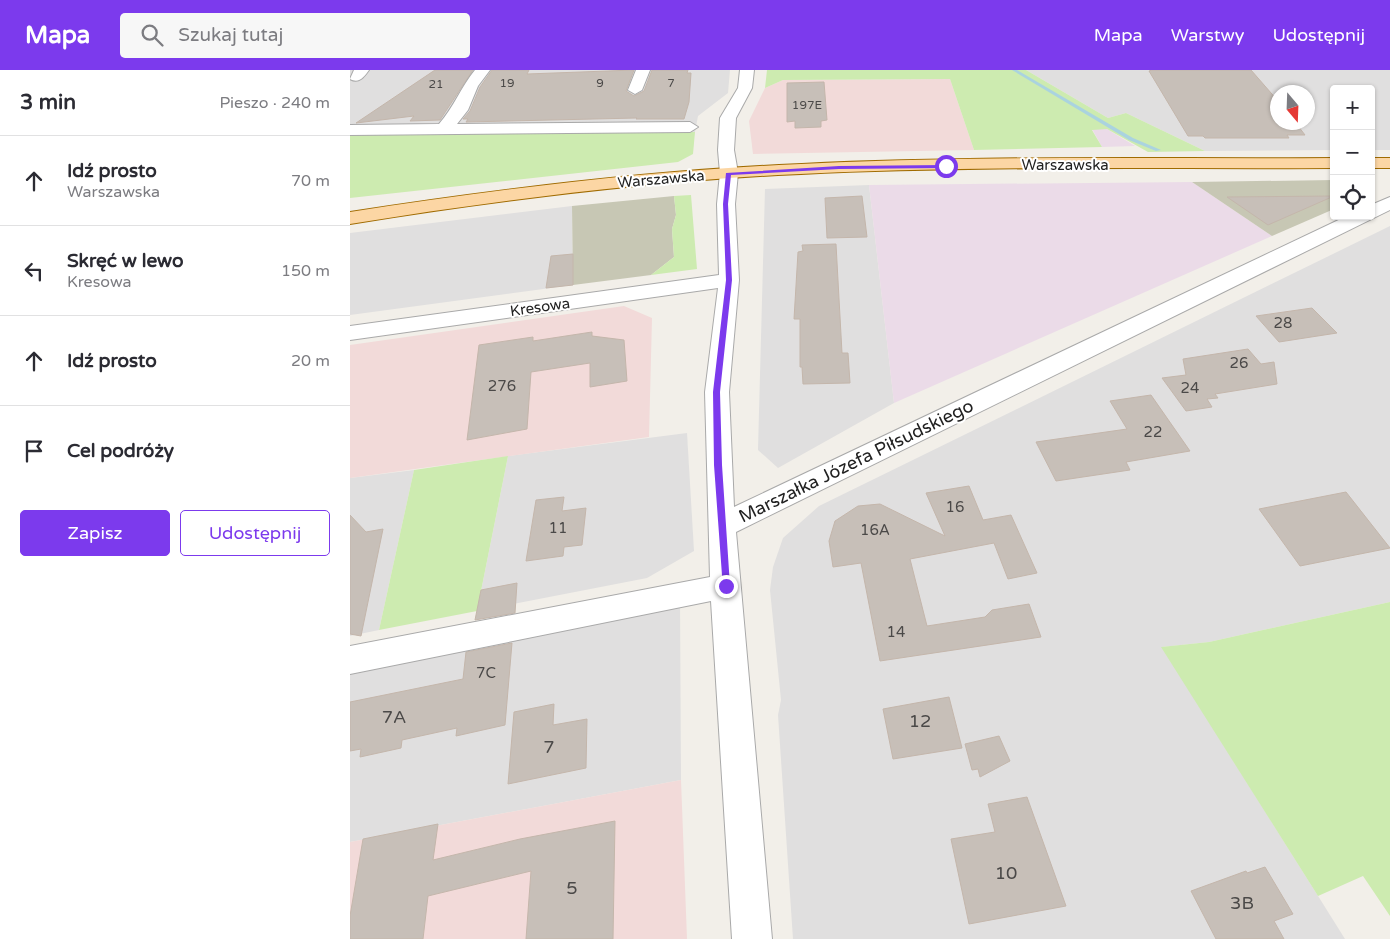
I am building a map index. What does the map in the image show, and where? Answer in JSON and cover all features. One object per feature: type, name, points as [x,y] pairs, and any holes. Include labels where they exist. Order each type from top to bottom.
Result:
[{"type":"main road","name":"Warszawska","points":[[350,218],[584,186],[729,173],[839,167],[1330,163]]},
{"type":"main road","points":[[1375,163],[1390,163]]},
{"type":"street","points":[[444,129],[460,110],[471,85],[483,70]]},
{"type":"street","points":[[635,90],[643,70]]},
{"type":"street","points":[[721,526],[717,392],[729,280],[726,204],[729,173],[726,150],[728,118],[745,88],[747,70]]},
{"type":"street","points":[[350,130],[690,127]]},
{"type":"street","points":[[1375,210],[1390,203]]},
{"type":"street","name":"Marszałka Józefa Piłsudskiego","points":[[752,939],[721,526],[1355,220]]},
{"type":"street","name":"Kresowa","points":[[350,333],[729,280]]},
{"type":"street","points":[[350,660],[726,586]]},
{"type":"shaded area","points":[[350,70],[730,70],[728,93],[698,116],[695,132],[350,134]]},
{"type":"shaded area","points":[[1026,70],[1390,70],[1390,150],[1375,150],[1375,85],[1330,85],[1330,150],[1205,151],[1126,113],[1108,118]]},
{"type":"shaded area","points":[[950,79],[974,150],[753,154],[749,121],[765,88],[783,80]]},
{"type":"shaded area","points":[[1092,129],[1107,129],[1135,146],[1102,147]]},
{"type":"shaded area","points":[[1330,180],[1330,211],[1272,236],[1192,182]]},
{"type":"shaded area","points":[[1192,182],[1272,236],[894,403],[869,185]]},
{"type":"shaded area","points":[[869,185],[894,403],[778,468],[758,450],[765,189]]},
{"type":"shaded area","points":[[674,196],[676,215],[672,229],[674,257],[651,275],[573,285],[572,206]]},
{"type":"shaded area","points":[[572,206],[573,285],[350,315],[350,233]]},
{"type":"shaded area","points":[[1390,226],[1390,602],[1209,642],[1162,647],[1345,939],[793,939],[778,715],[781,700],[770,590],[773,567],[783,538],[819,506]]},
{"type":"shaded area","points":[[624,306],[652,318],[649,437],[350,478],[350,345]]},
{"type":"shaded area","points":[[687,433],[694,551],[647,578],[477,611],[508,456]]},
{"type":"shaded area","points":[[414,470],[379,630],[350,636],[350,478]]},
{"type":"shaded area","points":[[680,602],[681,780],[350,842],[350,672]]},
{"type":"shaded area","points":[[681,780],[687,939],[350,939],[350,842]]},
{"type":"green space","points":[[767,70],[1026,70],[1108,118],[1126,113],[1205,151],[1148,152],[1107,129],[1092,130],[1102,147],[974,150],[950,79],[783,80],[765,88]]},
{"type":"green space","points":[[695,132],[693,154],[678,162],[350,198],[350,134]]},
{"type":"green space","points":[[691,195],[697,269],[651,275],[674,257],[672,229],[676,215],[674,196]]},
{"type":"green space","points":[[508,456],[477,611],[379,630],[414,470]]},
{"type":"green space","points":[[1390,602],[1390,916],[1363,876],[1318,896],[1161,647],[1209,642]]},
{"type":"building","points":[[435,70],[473,70],[440,120],[410,121],[414,116],[356,123]]},
{"type":"building","points":[[492,70],[529,70],[527,74],[634,70],[626,91],[634,96],[644,91],[652,70],[688,70],[687,73],[691,73],[689,102],[684,119],[637,118],[466,122],[468,119],[463,119],[470,111],[480,87]]},
{"type":"building","points":[[1251,70],[1270,92],[1270,130],[1301,130],[1305,135],[1287,135],[1289,138],[1205,138],[1203,136],[1188,136],[1149,71]]},
{"type":"building","points":[[824,82],[827,120],[821,121],[821,127],[795,128],[795,121],[787,122],[787,83]]},
{"type":"building","points":[[862,196],[867,237],[827,238],[825,198]]},
{"type":"building","points":[[1330,196],[1330,198],[1268,225],[1227,197]]},
{"type":"building","points":[[836,244],[842,353],[848,353],[850,383],[803,384],[802,367],[800,367],[800,319],[794,319],[798,252],[803,251],[802,245]]},
{"type":"building","points":[[573,254],[573,285],[546,288],[551,256]]},
{"type":"building","points":[[1312,308],[1337,333],[1279,342],[1256,316]]},
{"type":"building","points":[[592,332],[592,336],[624,340],[627,381],[590,387],[590,363],[531,372],[527,429],[467,440],[479,345],[533,337],[533,341]]},
{"type":"building","points":[[1248,349],[1261,364],[1274,362],[1277,384],[1215,394],[1218,398],[1207,399],[1212,407],[1186,411],[1162,378],[1186,375],[1183,359]]},
{"type":"building","points":[[1151,395],[1190,451],[1126,462],[1130,470],[1056,481],[1036,442],[1127,429],[1110,401]]},
{"type":"building","points":[[969,486],[983,520],[1011,515],[1037,573],[1008,579],[994,543],[910,559],[927,626],[985,617],[992,610],[1029,604],[1041,637],[880,661],[861,563],[833,567],[829,541],[835,521],[858,506],[880,504],[945,536],[926,493]]},
{"type":"building","points":[[1346,492],[1390,548],[1300,566],[1259,509]]},
{"type":"building","points":[[564,497],[562,511],[586,508],[582,545],[564,547],[563,556],[526,561],[536,500]]},
{"type":"building","points":[[350,515],[366,532],[383,529],[361,636],[350,634]]},
{"type":"building","points":[[517,583],[515,613],[475,620],[481,590]]},
{"type":"building","points":[[512,643],[505,725],[456,736],[457,728],[402,740],[401,748],[360,757],[361,749],[350,751],[350,702],[463,679],[466,652]]},
{"type":"building","points":[[949,697],[962,748],[893,759],[883,709]]},
{"type":"building","points":[[554,704],[553,725],[587,719],[586,768],[508,784],[514,712]]},
{"type":"building","points":[[999,736],[1010,761],[980,777],[978,769],[972,770],[965,744]]},
{"type":"building","points":[[1027,797],[1066,906],[969,924],[951,839],[995,832],[988,804]]},
{"type":"building","points":[[615,821],[613,939],[526,939],[531,871],[428,896],[423,939],[350,939],[350,916],[363,839],[438,824],[433,860],[520,839]]},
{"type":"building","points":[[1265,867],[1293,914],[1274,921],[1284,939],[1216,939],[1191,891],[1246,871],[1247,873]]},
{"type":"waterway","points":[[1014,70],[1131,139],[1158,150]]},
{"type":"route","points":[[726,586],[718,465],[717,392],[729,280],[726,204],[729,173],[839,167],[946,166]]}]
